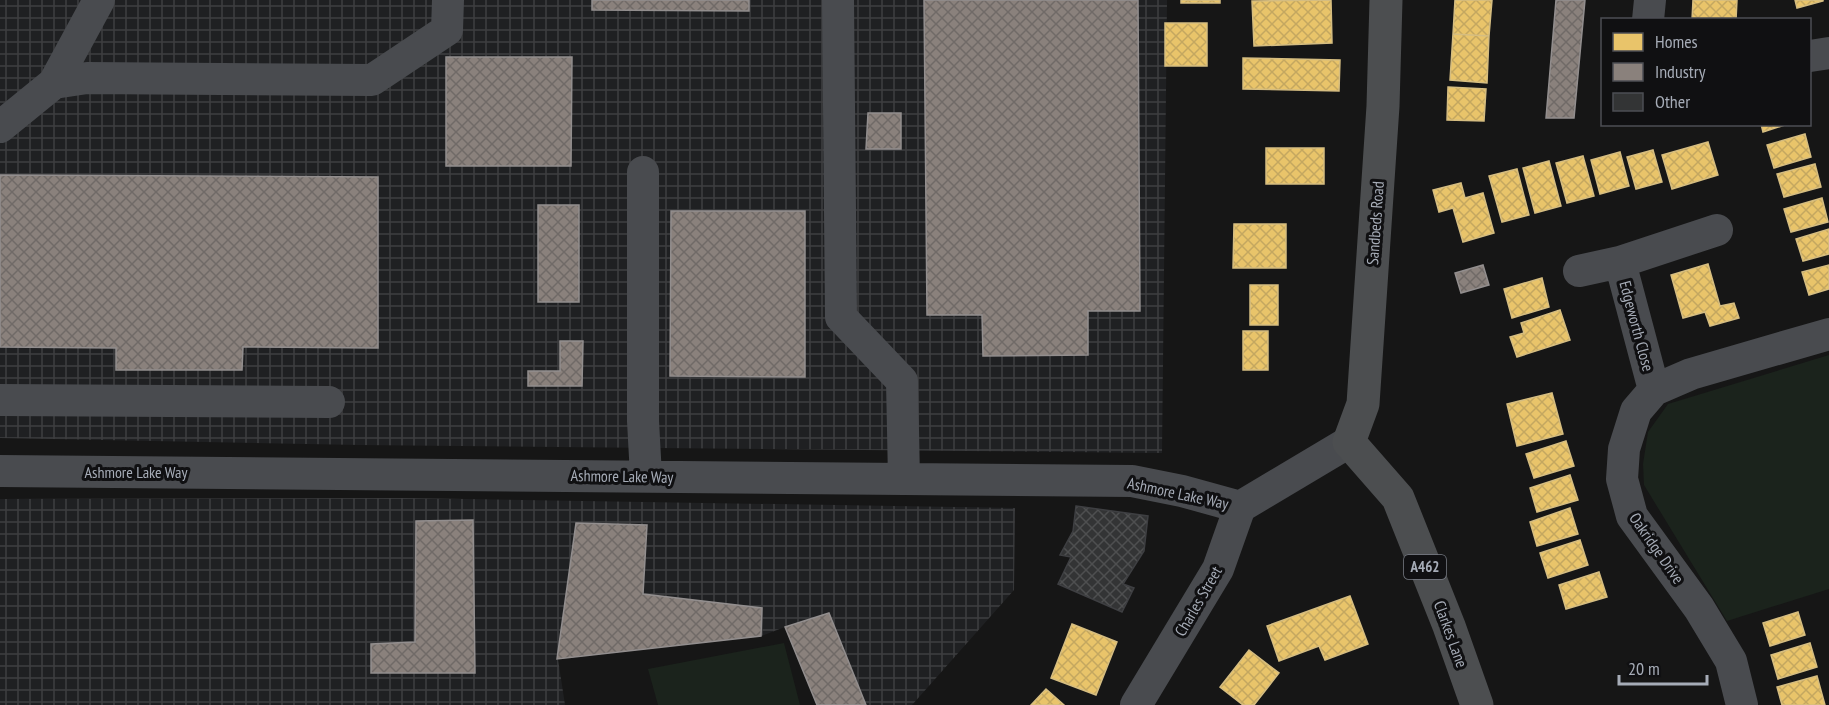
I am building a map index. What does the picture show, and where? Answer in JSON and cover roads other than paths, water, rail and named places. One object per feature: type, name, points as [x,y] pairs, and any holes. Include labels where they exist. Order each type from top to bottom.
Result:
[{"type":"main road","name":"Sandbeds Road","points":[[1349,442],[1363,404],[1383,106],[1386,0]]},
{"type":"main road","name":"Clarkes Lane","points":[[1349,442],[1398,498],[1449,626],[1477,705]]},
{"type":"street","points":[[0,127],[54,84],[99,0]]},
{"type":"street","points":[[838,0],[841,317],[902,381],[904,479]]},
{"type":"street","points":[[1648,18],[1650,0]]},
{"type":"street","points":[[54,84],[87,78],[372,80],[448,15]]},
{"type":"street","points":[[1811,56],[1829,53]]},
{"type":"street","points":[[643,172],[643,421],[646,476]]},
{"type":"street","name":"Edgeworth Close","points":[[1579,271],[1620,262],[1717,230]]},
{"type":"street","name":"Edgeworth Close","points":[[1620,262],[1654,390]]},
{"type":"street","name":"Oakridge Drive","points":[[1742,705],[1731,661],[1700,608],[1632,516],[1622,479],[1624,449],[1636,411],[1654,390],[1691,374],[1829,334]]},
{"type":"street","points":[[0,400],[329,402]]},
{"type":"street","points":[[1240,507],[1349,442]]},
{"type":"street","name":"Ashmore Lake Way","points":[[0,471],[1132,481],[1182,491],[1240,507]]},
{"type":"street","name":"Charles Street","points":[[1136,705],[1218,569],[1240,507]]}]
